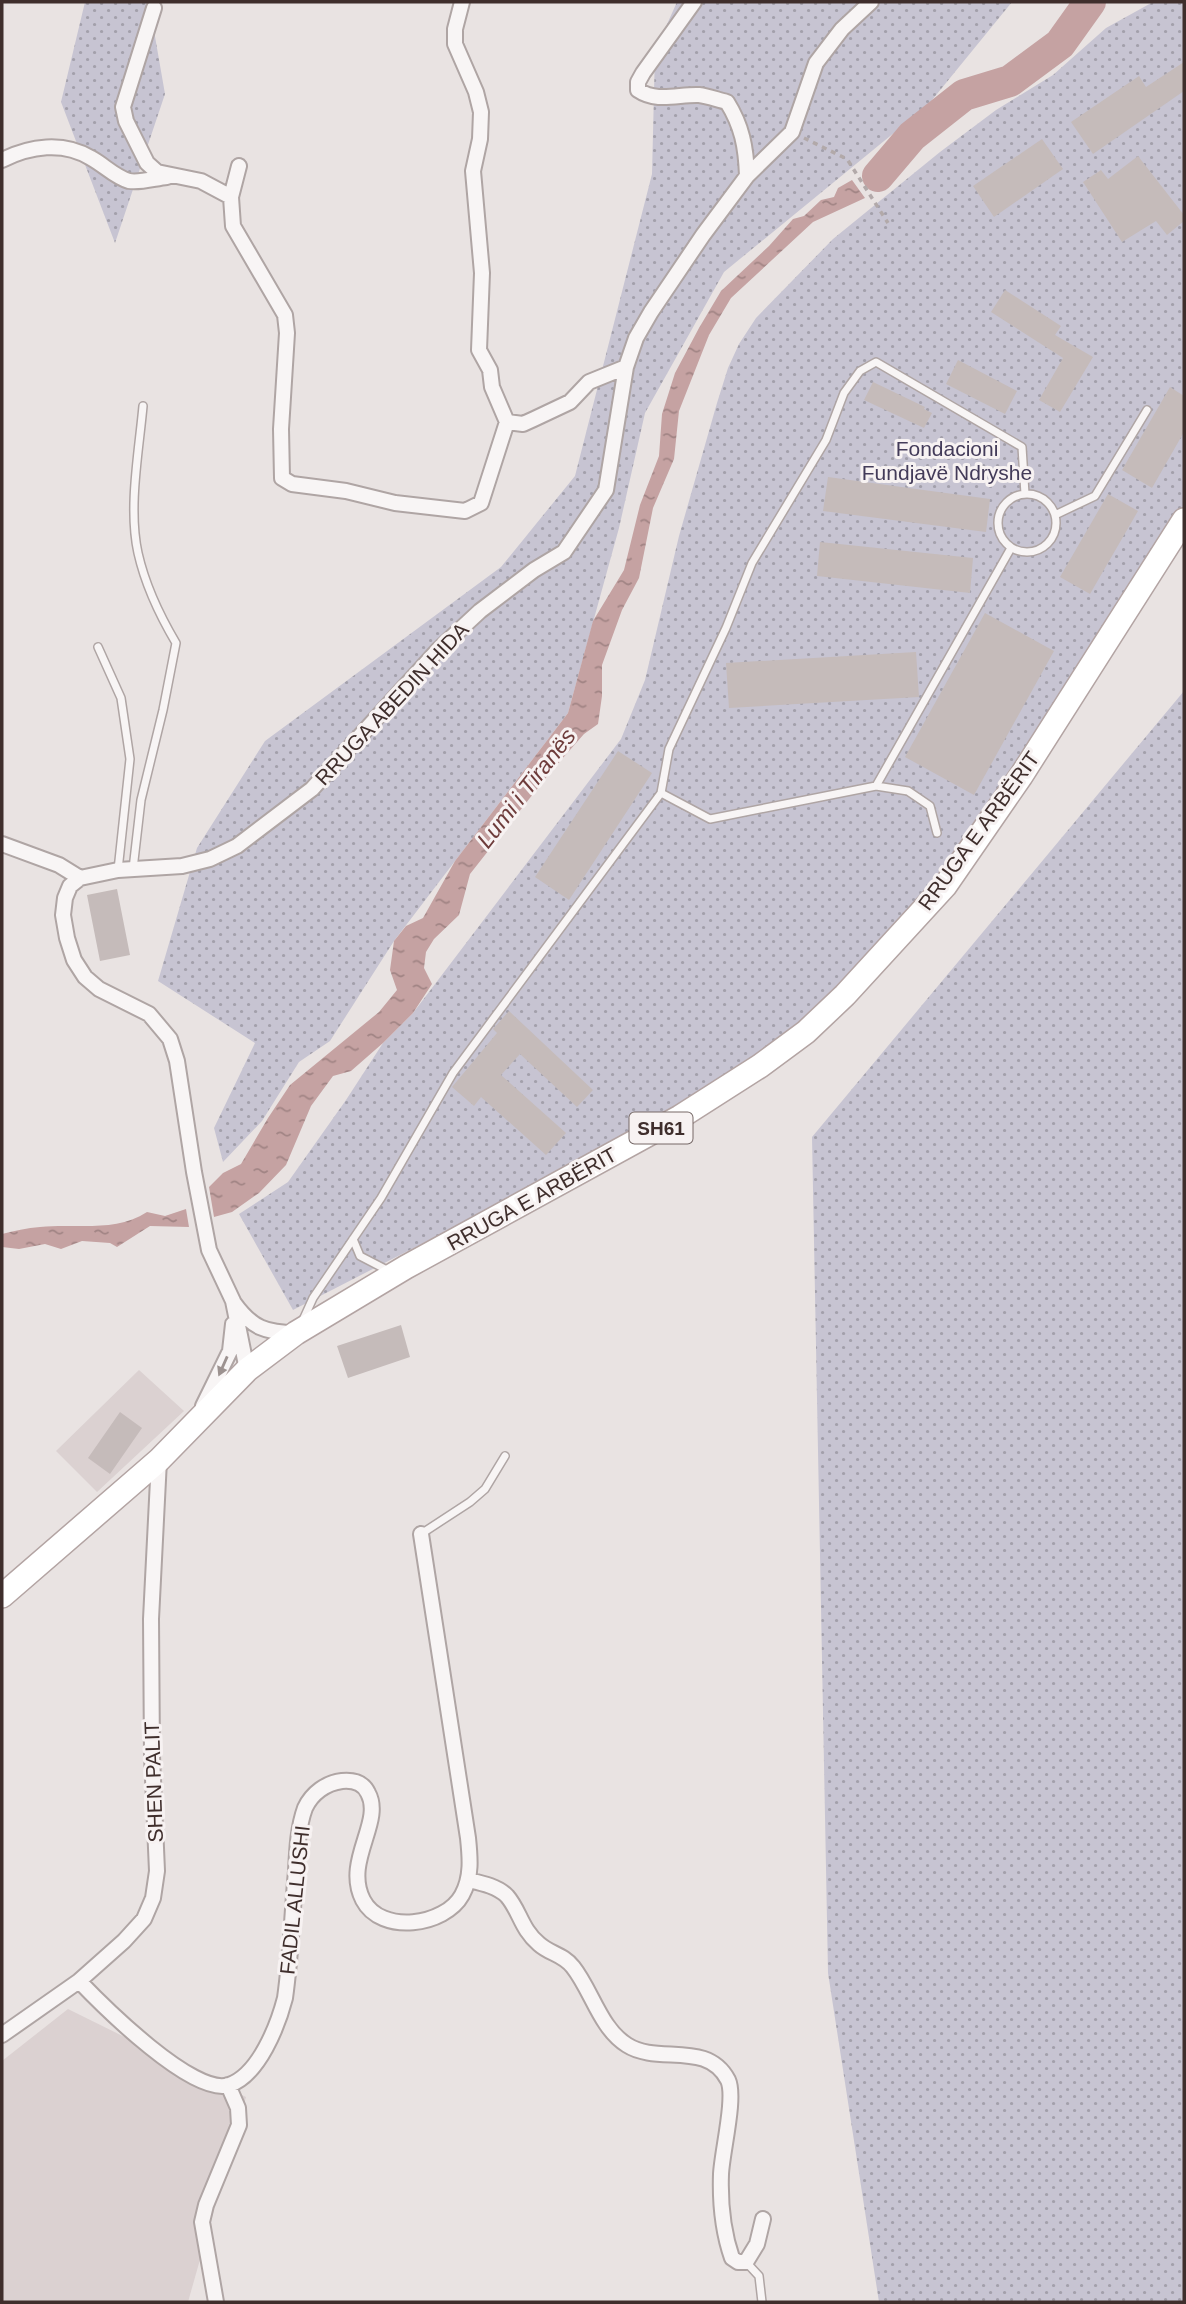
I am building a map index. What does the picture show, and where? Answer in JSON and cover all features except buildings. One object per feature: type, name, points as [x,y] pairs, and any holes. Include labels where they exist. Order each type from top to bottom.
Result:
[{"type":"main road","name":"RRUGA E ARBËRIT","points":[[2,1596],[159,1460],[247,1370],[296,1333],[395,1274],[680,1118],[760,1066],[796,1039],[845,995],[945,886],[1021,776],[1184,520]]},
{"type":"street","points":[[239,166],[231,197],[233,226],[285,315],[287,333],[281,429],[282,478],[292,484],[346,491],[396,503],[465,511],[481,503],[507,422],[492,387],[490,370],[479,350],[482,274],[473,171],[480,139],[481,113],[473,83],[455,44],[455,29],[462,2]]},
{"type":"street","points":[[694,2],[643,73],[638,82],[638,90],[655,97],[699,95],[727,102],[737,118],[746,142],[747,176]]},
{"type":"street","name":"RRUGA ABEDIN HIDA","points":[[80,878],[126,869],[181,866],[210,859],[237,846],[312,789],[438,650],[480,611],[534,570],[564,552],[606,490],[626,367],[636,338],[651,312],[747,176],[792,132],[816,63],[842,29],[871,2]]},
{"type":"street","points":[[154,8],[123,107],[126,121],[147,163],[157,173],[171,177]]},
{"type":"street","points":[[2,160],[41,146],[65,148],[89,156],[123,179],[133,182],[188,177],[231,197]]},
{"type":"street","points":[[507,422],[523,424],[569,401],[589,382],[626,367]]},
{"type":"street","points":[[2,844],[59,865],[80,878],[71,886],[65,898],[67,938],[74,960],[85,977],[99,989],[149,1013],[170,1039],[177,1061],[209,1250],[233,1301],[247,1370]]},
{"type":"street","points":[[233,1301],[247,1318],[269,1332],[296,1333]]},
{"type":"street","points":[[193,1425],[230,1351],[233,1301]]},
{"type":"street","name":"SHEN PALIT","points":[[2,2035],[79,1981],[124,1941],[144,1919],[153,1898],[157,1871],[150,1619],[159,1460]]},
{"type":"street","points":[[421,1534],[463,1795],[470,1860],[468,1880],[491,1886],[507,1896],[525,1931],[541,1947],[560,1954],[574,1967],[607,2025],[627,2045],[650,2053],[671,2053],[707,2060],[720,2070],[729,2081],[731,2100],[721,2176],[723,2224],[732,2258],[738,2262],[746,2262],[757,2244],[763,2220]]},
{"type":"street","name":"FADIL ALLUSHI","points":[[228,2085],[239,2080],[254,2064],[269,2042],[280,2018],[289,1975],[297,1849],[302,1821],[306,1807],[323,1787],[351,1780],[368,1791],[372,1801],[372,1815],[356,1867],[362,1898],[368,1909],[379,1917],[405,1922],[422,1921],[443,1913],[456,1905],[468,1880]]},
{"type":"street","points":[[79,1981],[145,2044],[196,2078],[221,2086],[228,2085],[238,2108],[239,2126],[206,2205],[202,2222],[216,2302]]},
{"type":"lane","points":[[296,1333],[313,1298],[409,1153],[453,1073],[661,793],[669,749],[726,628],[752,563],[826,440],[844,393],[860,371],[876,362],[1022,447],[1025,494]]},
{"type":"lane","points":[[126,869],[176,643],[161,617],[138,552],[134,519],[144,406]]},
{"type":"lane","points":[[1055,515],[1095,496],[1147,410]]},
{"type":"lane","points":[[1025,494],[1043,499],[1055,515],[1054,535],[1040,549],[1030,552],[1011,548],[999,534],[998,515],[1008,500],[1025,494]]},
{"type":"lane","points":[[876,786],[1011,548]]},
{"type":"lane","points":[[98,647],[121,698],[131,759],[126,869]]},
{"type":"lane","points":[[661,793],[710,819],[876,786],[908,791],[930,806],[937,833]]},
{"type":"lane","points":[[353,1239],[360,1256],[395,1274]]},
{"type":"lane","points":[[421,1534],[485,1489],[505,1456]]},
{"type":"lane","points":[[746,2262],[759,2276],[762,2302]]},
{"type":"path","points":[[792,132],[847,159],[888,223]]},
{"type":"shaded area","points":[[139,1370],[184,1411],[97,1492],[56,1451]]},
{"type":"shaded area","points":[[68,2009],[246,2097],[188,2302],[2,2302],[2,2061]]},
{"type":"green space","points":[[85,2],[149,2],[165,94],[115,243],[61,102]]},
{"type":"green space","points":[[677,2],[1012,2],[928,105],[724,272],[645,413],[619,528],[568,713],[394,941],[330,1041],[299,1062],[262,1121],[223,1162],[214,1128],[255,1043],[158,981],[197,848],[265,741],[501,567],[575,476],[652,174],[655,51]]},
{"type":"green space","name":"Fondacioni Fundjavë Ndryshe","points":[[1153,2],[1184,2],[1184,532],[941,884],[826,1005],[693,1100],[575,1165],[293,1310],[239,1214],[288,1182],[383,1043],[413,1013],[621,739],[645,680],[679,536],[728,368],[739,344],[756,318],[833,239],[940,152],[996,110],[1053,75],[1106,28]]},
{"type":"green space","points":[[1184,691],[1184,2302],[879,2302],[828,1973],[812,1137]]},
{"type":"water","points":[[852,180],[865,198],[813,222],[731,298],[709,335],[679,411],[674,459],[653,508],[639,578],[622,610],[602,665],[598,724],[584,734],[548,775],[470,874],[459,915],[434,939],[426,952],[424,968],[432,984],[413,1013],[351,1071],[333,1076],[311,1106],[286,1165],[259,1193],[232,1212],[214,1217],[209,1187],[223,1173],[241,1164],[290,1085],[379,1012],[397,990],[390,970],[394,941],[406,926],[423,918],[455,861],[568,713],[593,621],[624,570],[640,505],[659,456],[662,414],[675,373],[721,291],[769,246],[793,219],[804,216],[821,200],[834,197],[838,188]]},
{"type":"water","points":[[186,1209],[189,1227],[150,1226],[117,1247],[110,1243],[82,1241],[61,1249],[45,1244],[19,1249],[2,1247],[2,1234],[35,1227],[109,1225],[135,1219],[147,1212],[165,1216]]},
{"type":"waterway","name":"Lumi i Tiranës","points":[[878,176],[912,136],[964,95],[1010,81],[1060,44],[1090,2]]}]
